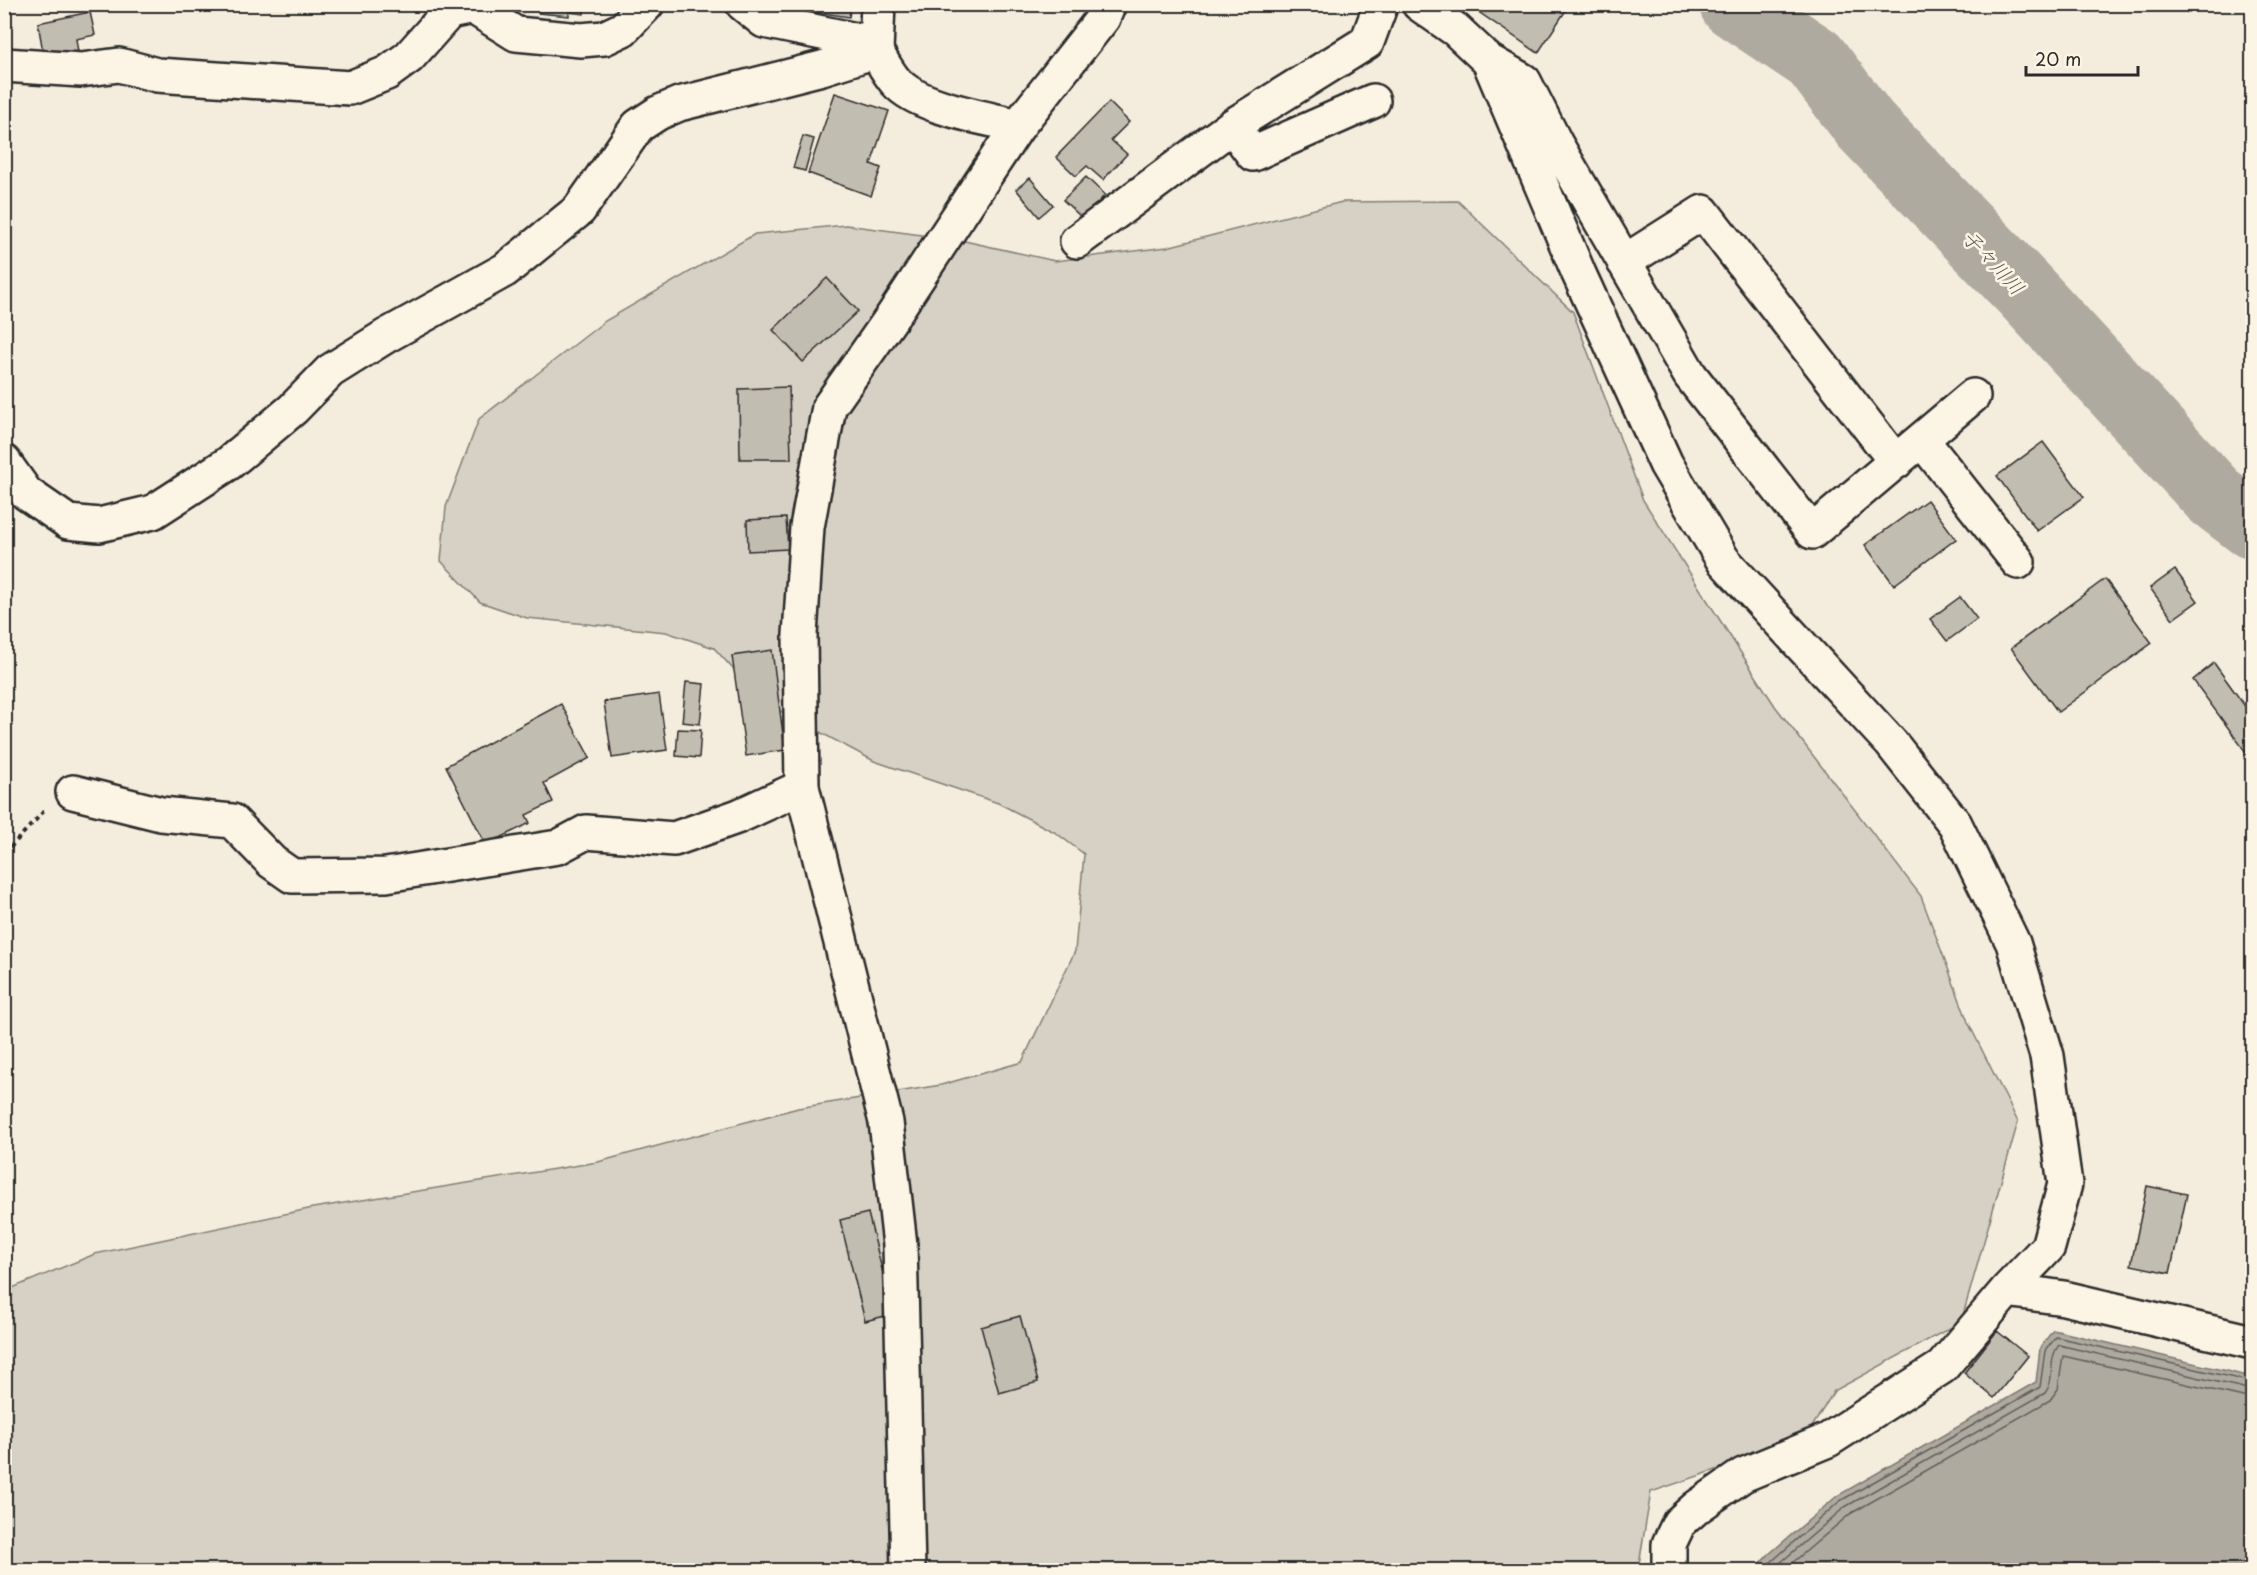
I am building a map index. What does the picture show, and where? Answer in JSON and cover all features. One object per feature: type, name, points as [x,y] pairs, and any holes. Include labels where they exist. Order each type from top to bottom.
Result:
[{"type":"street","points":[[4,65],[81,70],[119,65],[157,75],[350,87],[387,73],[409,57],[449,12],[473,7],[516,34],[581,40],[604,38],[623,29],[647,4]]},
{"type":"street","points":[[743,4],[765,21],[876,48]]},
{"type":"street","points":[[878,4],[876,48],[897,83],[912,95],[928,102],[1018,126]]},
{"type":"street","points":[[908,1570],[900,1245],[886,1122],[802,787],[801,635],[807,527],[829,407],[1018,126],[1102,18],[1109,4]]},
{"type":"street","points":[[1077,241],[1232,126],[1367,42],[1381,4]]},
{"type":"street","points":[[1419,4],[1456,30],[1489,61],[1524,81],[1556,144],[1690,375],[1812,532],[1973,396]]},
{"type":"street","points":[[4,462],[26,493],[68,522],[99,525],[153,512],[229,463],[293,409],[330,371],[505,270],[579,210],[638,126],[658,113],[679,104],[876,48]]},
{"type":"street","points":[[1489,61],[1579,274],[1666,464],[1723,560],[1892,743],[1954,824],[2013,943],[2047,1056],[2065,1184],[2048,1247],[2007,1290],[1942,1367],[1828,1440],[1743,1475],[1697,1507],[1679,1523],[1669,1544],[1669,1570]]},
{"type":"street","points":[[1232,126],[1253,154],[1373,101]]},
{"type":"street","points":[[1624,262],[1703,212],[1896,462]]},
{"type":"street","points":[[1922,440],[2018,562]]},
{"type":"street","points":[[73,792],[161,814],[232,821],[272,862],[292,876],[386,875],[558,847],[586,832],[674,839],[739,816],[802,787]]},
{"type":"street","points":[[2007,1290],[2064,1298],[2253,1342]]},
{"type":"path","points":[[4,854],[48,806],[73,792]]},
{"type":"shaded area","points":[[1458,201],[1573,312],[1643,500],[1775,706],[1921,896],[1968,1022],[2018,1122],[1961,1322],[1834,1391],[1804,1440],[1651,1492],[1638,1570],[5,1570],[5,1291],[95,1254],[313,1208],[598,1162],[798,1108],[941,1085],[1022,1062],[1075,951],[1084,854],[1056,833],[998,803],[874,761],[763,702],[714,648],[666,632],[527,618],[480,602],[441,561],[446,507],[479,419],[605,321],[755,234],[846,225],[960,240],[1055,261],[1167,247],[1342,202]]},
{"type":"water","points":[[2053,1330],[2252,1377],[2252,1570],[1754,1570],[1769,1554],[1837,1496],[2036,1382],[2040,1348]]},
{"type":"building","points":[[538,4],[584,4],[584,14],[569,12],[569,16],[538,13]]},
{"type":"building","points":[[764,4],[851,4],[849,17]]},
{"type":"building","points":[[1467,4],[1570,4],[1538,53]]},
{"type":"building","points":[[90,12],[95,35],[76,39],[78,52],[44,58],[38,23]]},
{"type":"building","points":[[835,93],[889,111],[871,164],[881,168],[871,196],[808,173]]},
{"type":"building","points":[[1109,102],[1129,122],[1111,140],[1127,154],[1103,180],[1087,166],[1076,176],[1056,157]]},
{"type":"building","points":[[803,136],[814,139],[805,171],[793,168]]},
{"type":"building","points":[[1086,177],[1105,195],[1083,219],[1063,200]]},
{"type":"building","points":[[1030,178],[1053,205],[1039,217],[1016,189]]},
{"type":"building","points":[[827,278],[858,311],[803,362],[773,330]]},
{"type":"building","points":[[789,387],[791,459],[740,459],[739,389]]},
{"type":"building","points":[[2043,442],[2084,497],[2037,531],[1997,476]]},
{"type":"building","points":[[1927,500],[1956,539],[1894,585],[1865,545]]},
{"type":"building","points":[[786,518],[788,549],[748,551],[747,520]]},
{"type":"building","points":[[2175,570],[2198,601],[2173,619],[2150,588]]},
{"type":"building","points":[[2105,579],[2152,643],[2058,712],[2011,648]]},
{"type":"building","points":[[1960,597],[1977,619],[1947,641],[1930,619]]},
{"type":"building","points":[[772,650],[785,750],[746,756],[732,656]]},
{"type":"building","points":[[2214,663],[2252,716],[2252,752],[2248,755],[2193,680]]},
{"type":"building","points":[[686,682],[704,684],[700,724],[682,722]]},
{"type":"building","points":[[659,694],[667,750],[612,758],[604,702]]},
{"type":"building","points":[[561,704],[590,758],[544,783],[553,802],[526,815],[530,823],[486,845],[446,766]]},
{"type":"building","points":[[678,729],[701,730],[699,758],[676,756]]},
{"type":"building","points":[[2147,1186],[2187,1194],[2170,1273],[2131,1265]]},
{"type":"building","points":[[868,1213],[893,1314],[865,1321],[840,1220]]},
{"type":"building","points":[[1020,1316],[1038,1382],[999,1393],[981,1327]]},
{"type":"building","points":[[1997,1331],[2028,1356],[1994,1398],[1964,1373]]},
{"type":"waterway","name":"子々川川","points":[[1733,4],[1815,59],[1865,125],[2026,292],[2214,496],[2252,525]]}]
